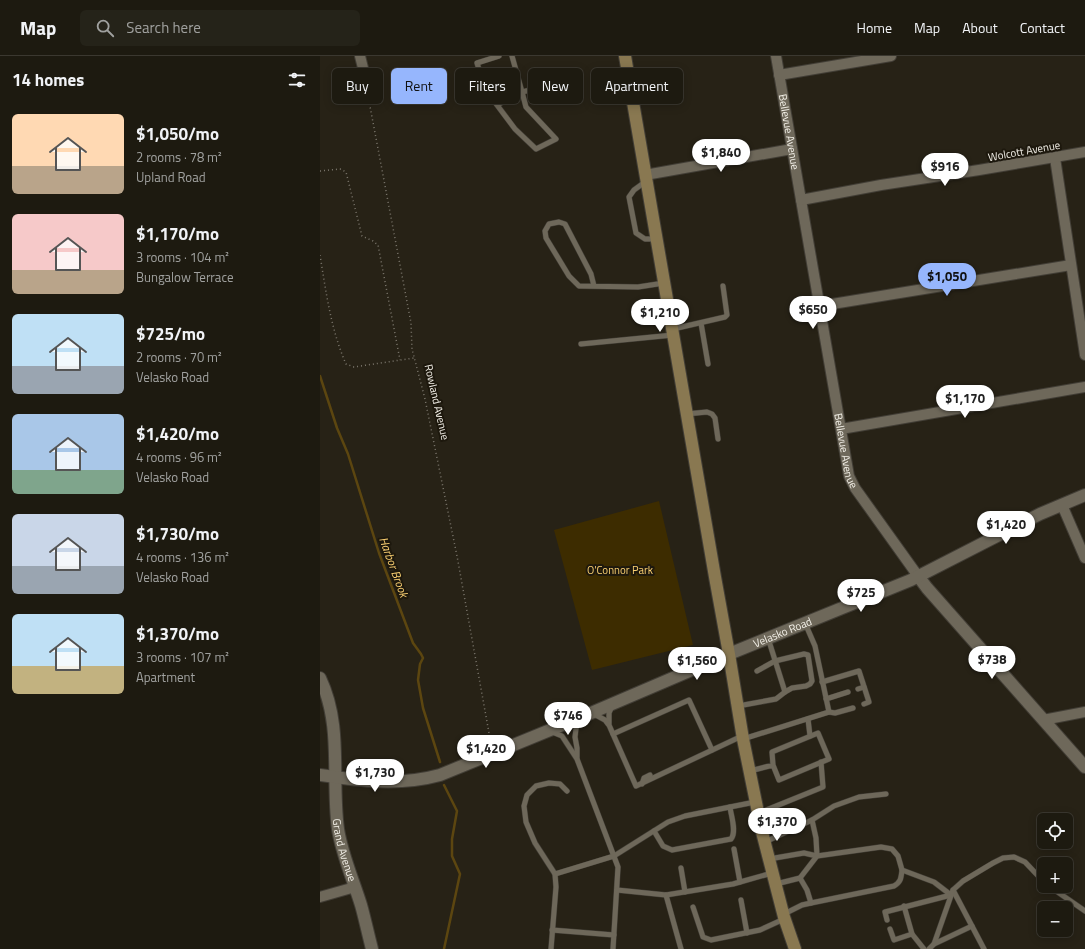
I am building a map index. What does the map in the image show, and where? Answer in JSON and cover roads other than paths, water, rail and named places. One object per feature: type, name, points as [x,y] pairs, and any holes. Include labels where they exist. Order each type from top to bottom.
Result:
[{"type":"main road","points":[[624,56],[729,654],[742,737],[764,842],[784,916],[795,949]]},
{"type":"street","points":[[360,56],[363,68]]},
{"type":"street","name":"Bellevue Avenue","points":[[776,56],[849,476],[855,488],[926,588],[1085,767]]},
{"type":"street","points":[[780,76],[891,56]]},
{"type":"street","points":[[646,178],[792,149]]},
{"type":"street","name":"Wolcott Avenue","points":[[801,200],[881,185],[1085,152]]},
{"type":"street","points":[[1055,158],[1085,355]]},
{"type":"street","points":[[820,306],[1071,265]]},
{"type":"street","points":[[841,429],[1085,387]]},
{"type":"street","name":"Velasko Road","points":[[320,775],[365,781],[402,782],[440,776],[918,576],[1040,514],[1085,495]]},
{"type":"street","points":[[1062,505],[1085,558]]},
{"type":"street","name":"Grand Avenue","points":[[320,678],[328,698],[335,737],[338,829],[344,856],[361,905],[372,949]]},
{"type":"street","points":[[1043,720],[1085,712]]},
{"type":"street","points":[[320,897],[355,887]]},
{"type":"lane","points":[[499,56],[477,63],[485,89],[515,130],[536,150],[556,139],[526,108],[512,56]]},
{"type":"lane","points":[[497,105],[522,92],[528,91]]},
{"type":"lane","points":[[646,178],[634,190],[630,197],[636,233],[645,239],[656,240]]},
{"type":"lane","points":[[594,286],[592,274],[565,224],[559,222],[549,224],[545,231],[546,238],[569,276],[579,286],[638,287],[664,284]]},
{"type":"lane","points":[[581,344],[672,332],[701,323],[725,318],[727,315],[723,286]]},
{"type":"lane","points":[[701,323],[708,364]]},
{"type":"lane","points":[[686,414],[707,412],[712,414],[715,418],[718,439]]},
{"type":"lane","points":[[805,623],[815,646],[828,712]]},
{"type":"lane","points":[[768,638],[784,692]]},
{"type":"lane","points":[[737,706],[776,699],[784,692],[792,688],[806,686],[812,681],[808,655],[804,654],[775,660],[757,671]]},
{"type":"lane","points":[[822,682],[859,671],[869,702],[864,704]]},
{"type":"lane","points":[[858,689],[864,687]]},
{"type":"lane","points":[[826,699],[848,692]]},
{"type":"lane","points":[[613,734],[689,700],[712,750]]},
{"type":"lane","points":[[613,704],[609,713],[609,724],[636,786],[742,737],[828,712],[835,713],[853,708]]},
{"type":"lane","points":[[591,713],[605,720],[609,724]]},
{"type":"lane","points":[[577,719],[575,737],[577,759]]},
{"type":"lane","points":[[808,719],[810,736]]},
{"type":"lane","points":[[550,730],[562,736],[577,759],[618,867],[613,949]]},
{"type":"lane","points":[[818,733],[829,759],[821,762],[779,780],[773,766],[772,752],[818,733]]},
{"type":"lane","points":[[555,874],[614,856],[668,822],[685,816],[730,807],[757,808],[823,786],[821,762]]},
{"type":"lane","points":[[749,772],[773,766]]},
{"type":"lane","points":[[659,770],[669,771]]},
{"type":"lane","points":[[642,784],[644,778],[650,775]]},
{"type":"lane","points":[[551,949],[556,887],[555,874],[535,843],[526,822],[524,806],[527,795],[536,786],[549,782],[560,784],[567,791]]},
{"type":"lane","points":[[764,842],[812,820],[834,806],[860,797],[886,794]]},
{"type":"lane","points":[[654,831],[663,846],[672,850],[731,839],[734,831],[730,807]]},
{"type":"lane","points":[[800,878],[817,856],[816,838],[812,820]]},
{"type":"lane","points":[[693,907],[703,937],[711,940],[760,930],[802,905],[811,902],[894,886],[901,878],[902,870],[898,856],[892,849],[881,847],[817,856],[804,853],[769,859]]},
{"type":"lane","points":[[734,849],[740,882]]},
{"type":"lane","points":[[934,944],[952,892],[963,881],[1003,858],[1014,857],[1025,862],[1037,875]]},
{"type":"lane","points":[[682,868],[685,892]]},
{"type":"lane","points":[[902,870],[934,882],[952,892],[984,949]]},
{"type":"lane","points":[[617,890],[666,895],[740,882],[800,878]]},
{"type":"lane","points":[[800,878],[808,890],[811,902]]},
{"type":"lane","points":[[888,920],[885,912],[952,892]]},
{"type":"lane","points":[[1060,893],[1085,911]]},
{"type":"lane","points":[[666,895],[681,949]]},
{"type":"lane","points":[[741,900],[747,933]]},
{"type":"lane","points":[[904,906],[912,934],[924,949]]},
{"type":"lane","points":[[929,949],[934,944],[972,926]]},
{"type":"lane","points":[[890,929],[894,940],[912,934]]},
{"type":"lane","points":[[552,930],[614,935]]},
{"type":"waterway","name":"Harbor Brook","points":[[320,376],[337,428],[348,454],[379,553],[413,643],[423,658],[420,664],[418,680],[423,708],[440,762]]},
{"type":"waterway","name":"Harbor Brook","points":[[444,785],[457,811],[452,839],[452,856],[460,874],[444,949]]},
{"type":"park label","name":"O'Connor Park","points":[[620,570]]}]
